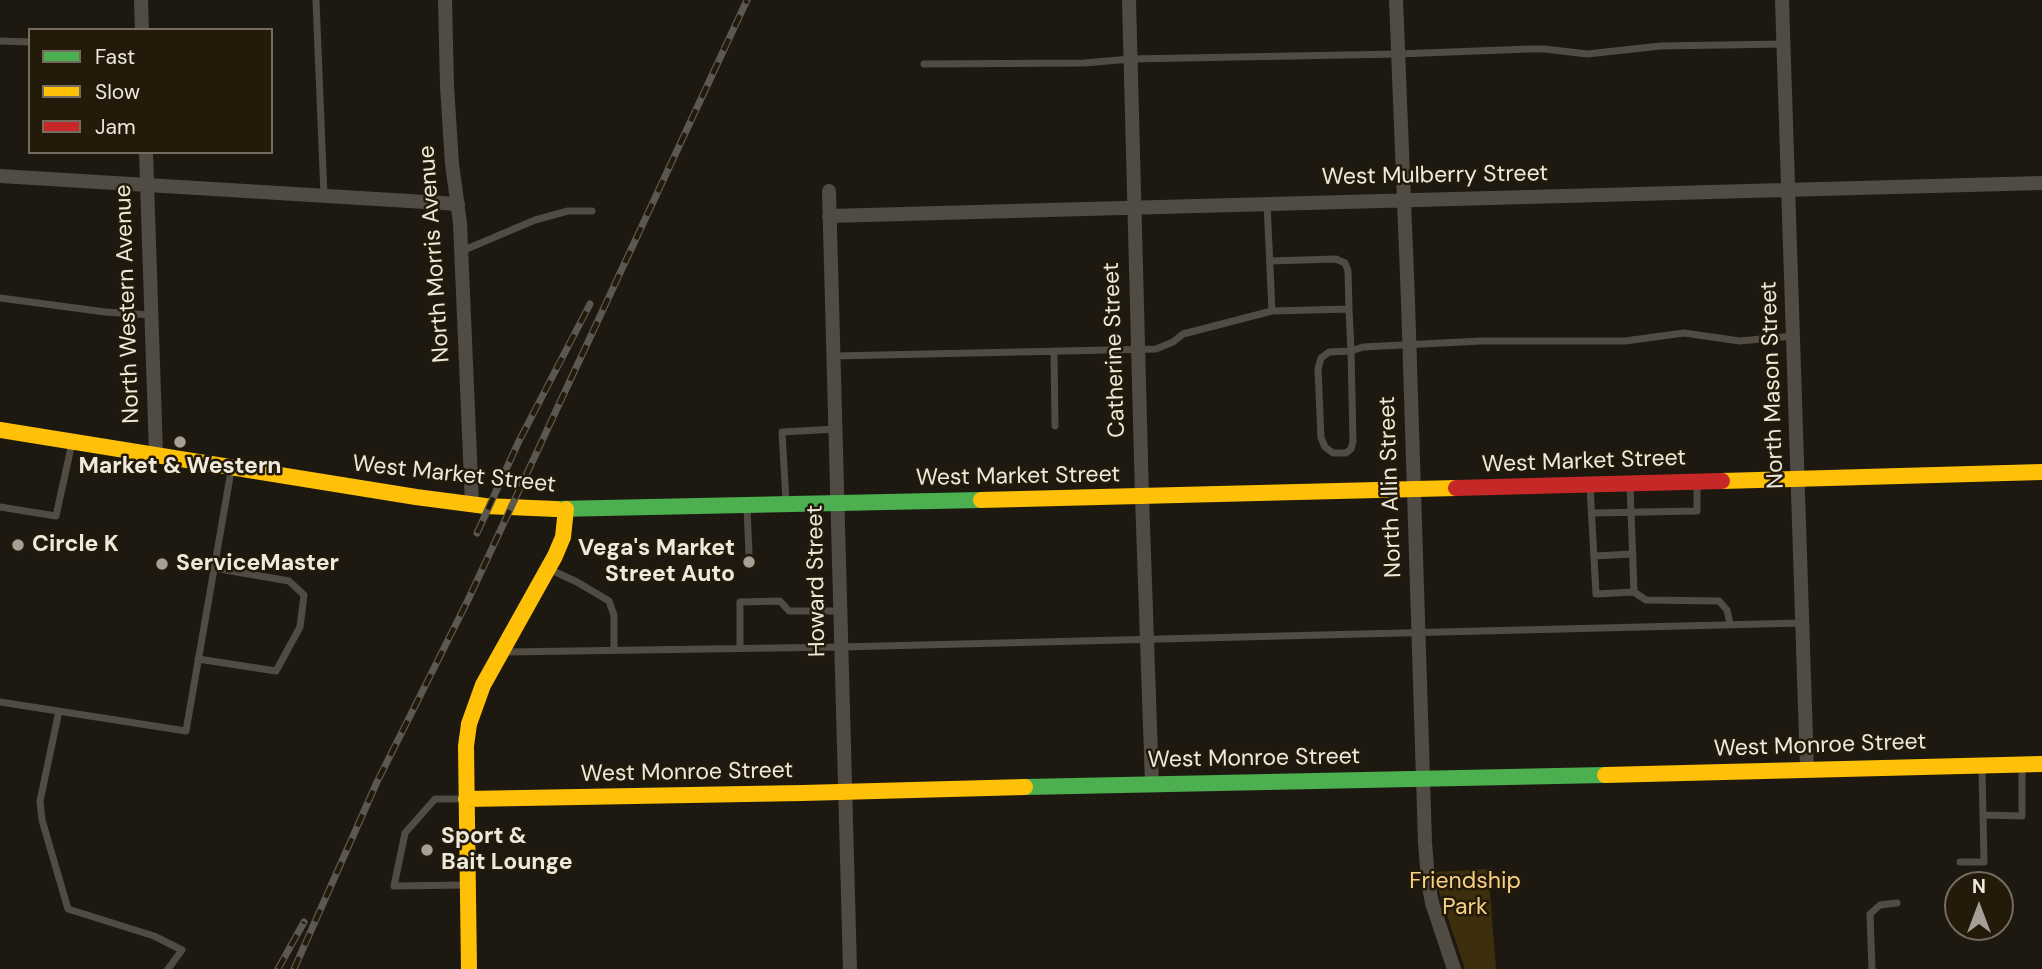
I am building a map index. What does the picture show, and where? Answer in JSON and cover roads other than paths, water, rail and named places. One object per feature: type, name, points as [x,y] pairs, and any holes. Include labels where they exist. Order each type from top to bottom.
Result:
[{"type":"street","points":[[141,0],[142,28]]},
{"type":"street","name":"North Morris Avenue","points":[[445,0],[447,86],[461,252],[472,504]]},
{"type":"street","name":"Catherine Street","points":[[1129,0],[1152,783]]},
{"type":"street","name":"North Allin Street","points":[[1396,0],[1428,881],[1432,903],[1454,969]]},
{"type":"street","name":"North Mason Street","points":[[1782,0],[1807,769]]},
{"type":"street","name":"North Western Avenue","points":[[146,154],[156,454]]},
{"type":"street","points":[[0,176],[458,204]]},
{"type":"street","name":"West Mulberry Street","points":[[829,216],[2042,183]]},
{"type":"street","name":"Howard Street","points":[[829,191],[850,969]]},
{"type":"street","name":"West Market Street","points":[[0,430],[341,486],[472,504],[566,509],[1142,497],[2042,472]]},
{"type":"street","points":[[469,969],[466,746],[469,723],[483,685],[564,537],[566,509]]},
{"type":"street","name":"West Monroe Street","points":[[466,799],[2042,764]]},
{"type":"lane","points":[[316,0],[324,196]]},
{"type":"lane","points":[[0,41],[28,42]]},
{"type":"lane","points":[[924,64],[1084,63],[1131,59],[1529,49],[1587,54],[1661,46],[1783,44]]},
{"type":"lane","points":[[1268,203],[1272,311]]},
{"type":"lane","points":[[461,252],[535,220],[568,211],[592,211]]},
{"type":"lane","points":[[1270,261],[1336,259],[1345,262],[1348,271],[1351,351],[1353,441],[1351,449],[1346,453],[1333,453],[1325,447],[1321,438],[1318,369],[1321,358],[1329,352],[1351,351],[1363,347],[1409,344],[1625,341],[1684,333],[1740,341],[1794,336]]},
{"type":"lane","points":[[0,298],[105,312],[151,315]]},
{"type":"lane","points":[[833,356],[1156,349],[1173,342],[1183,334],[1272,311],[1349,309]]},
{"type":"lane","points":[[1054,351],[1055,426]]},
{"type":"lane","points":[[786,505],[782,432],[836,429]]},
{"type":"lane","points":[[0,507],[56,516],[72,441]]},
{"type":"lane","points":[[0,702],[186,731],[232,467]]},
{"type":"lane","points":[[1592,513],[1697,511],[1697,482]]},
{"type":"lane","points":[[1630,484],[1634,592]]},
{"type":"lane","points":[[1590,485],[1596,594],[1634,592],[1646,600],[1719,601],[1727,610],[1730,624]]},
{"type":"lane","points":[[747,506],[749,554]]},
{"type":"lane","points":[[1594,556],[1633,554]]},
{"type":"lane","points":[[198,659],[276,670],[300,627],[304,595],[289,581],[214,568]]},
{"type":"lane","points":[[549,568],[609,601],[614,615],[614,650]]},
{"type":"lane","points":[[740,648],[740,602],[780,601],[789,611],[840,611]]},
{"type":"lane","points":[[501,652],[1802,623]]},
{"type":"lane","points":[[59,711],[40,801],[42,820],[68,909],[154,936],[182,950],[168,969]]},
{"type":"lane","points":[[1984,816],[2022,816],[2022,764]]},
{"type":"lane","points":[[1960,862],[1984,862],[1982,765]]},
{"type":"lane","points":[[466,799],[435,799],[405,833],[394,886],[467,885]]},
{"type":"lane","points":[[1872,969],[1870,914],[1880,905],[1897,903]]},
{"type":"railway","points":[[294,969],[377,782],[468,600],[747,0]]},
{"type":"railway","points":[[477,533],[519,441],[590,304]]},
{"type":"railway","points":[[278,969],[304,922]]},
{"type":"place","name":"Market & Western","points":[[180,442]]},
{"type":"place","name":"Circle K","points":[[18,545]]},
{"type":"place","name":"Vega's Market Street Auto","points":[[749,562]]},
{"type":"place","name":"ServiceMaster","points":[[162,564]]},
{"type":"place","name":"Sport & Bait Lounge","points":[[427,850]]},
{"type":"park label","name":"Friendship Park","points":[[1465,895]]}]
